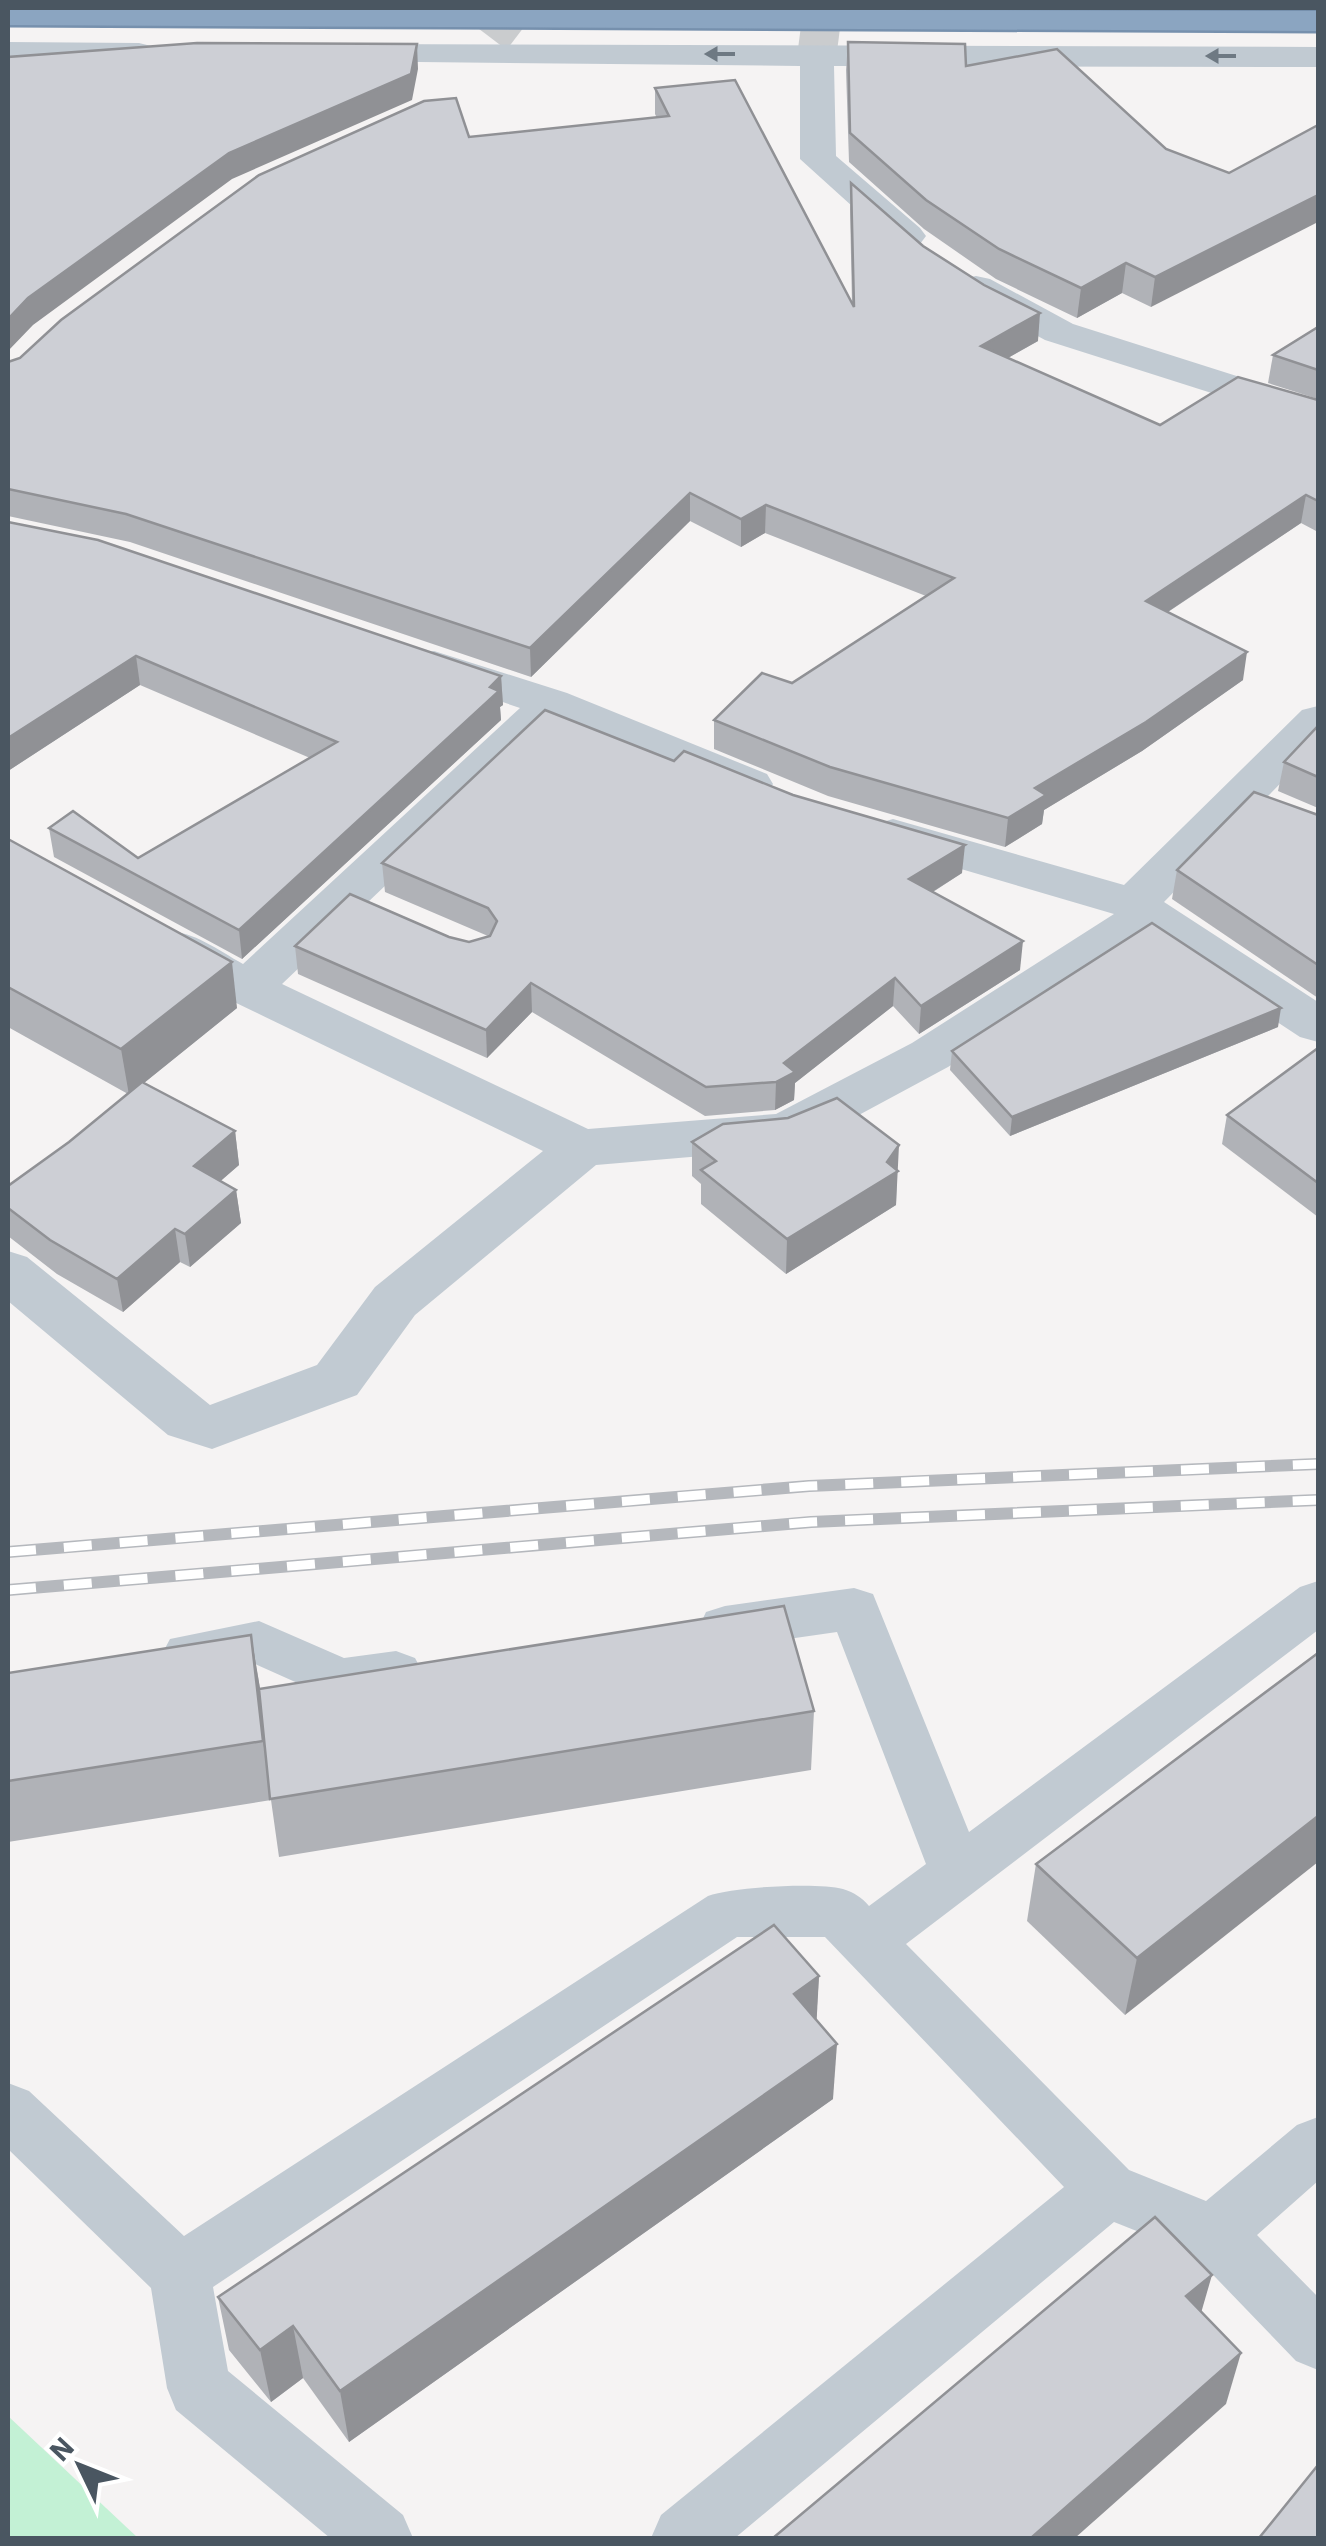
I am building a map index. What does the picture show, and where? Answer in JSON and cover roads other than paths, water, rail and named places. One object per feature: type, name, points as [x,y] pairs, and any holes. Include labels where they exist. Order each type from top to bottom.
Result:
[{"type":"highway","points":[[8,15],[1318,21]]},
{"type":"street","points":[[446,92],[485,46]]},
{"type":"street","points":[[302,54],[485,46],[817,54],[1318,57]]},
{"type":"street","points":[[8,52],[164,53]]},
{"type":"street","points":[[817,54],[818,160],[942,265],[998,301],[1059,332],[1318,415]]},
{"type":"street","points":[[387,648],[550,704],[792,802]]},
{"type":"street","points":[[248,988],[364,904],[550,704]]},
{"type":"street","points":[[128,922],[248,988],[582,1148],[786,1131],[930,1055],[1141,909],[1318,720]]},
{"type":"street","points":[[1242,797],[1288,816]]},
{"type":"street","points":[[848,821],[1141,909],[1318,1025]]},
{"type":"street","points":[[8,1271],[188,1420],[212,1427],[337,1380],[395,1300],[582,1148]]},
{"type":"lane","points":[[866,1942],[1318,1602]]},
{"type":"lane","points":[[676,1634],[854,1609],[958,1874]]},
{"type":"lane","points":[[143,1661],[259,1642],[340,1680],[438,1667]]},
{"type":"lane","points":[[180,2274],[728,1913],[838,1912],[1107,2190],[1214,2233],[1318,2340]]},
{"type":"lane","points":[[8,2110],[180,2274],[198,2388],[380,2538]]},
{"type":"lane","points":[[1214,2233],[1318,2144]]},
{"type":"lane","points":[[684,2538],[1107,2190]]},
{"type":"tunnel","points":[[491,38],[514,8]]},
{"type":"tunnel","points":[[817,54],[823,8]]},
{"type":"railway","points":[[8,1552],[809,1486],[1318,1464]]},
{"type":"railway","points":[[8,1590],[811,1522],[1318,1500]]}]
